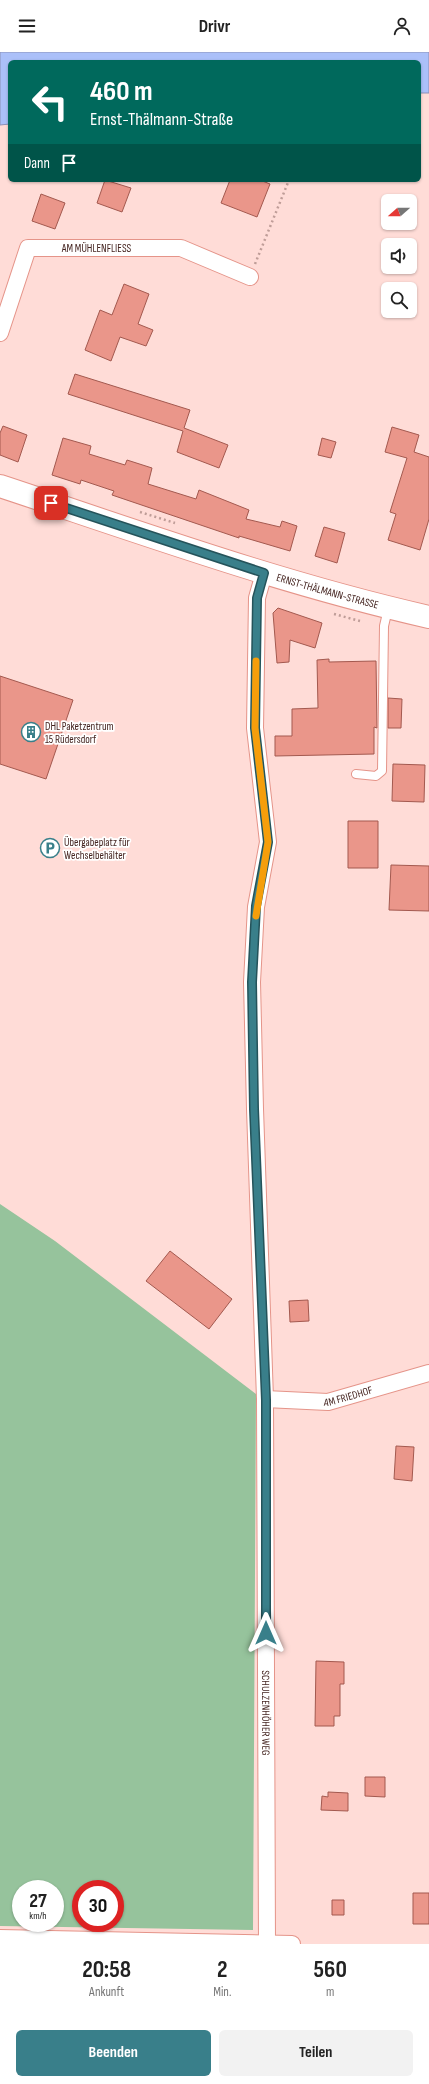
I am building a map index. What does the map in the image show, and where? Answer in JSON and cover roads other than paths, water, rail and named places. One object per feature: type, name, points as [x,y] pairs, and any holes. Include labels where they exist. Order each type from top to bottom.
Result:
[{"type":"main road","name":"ERNST-THÄLMANN-STRASSE","points":[[0,486],[264,573],[388,608],[429,617]]},
{"type":"street","name":"AM MÜHLENFLIESS","points":[[0,334],[28,248],[181,248],[250,277]]},
{"type":"street","name":"SCHULZENHÖHER WEG","points":[[264,573],[257,598],[255,728],[268,842],[256,906],[252,982],[254,1109],[266,1400],[267,1944]]},
{"type":"street","name":"AM FRIEDHOF","points":[[266,1400],[328,1402],[429,1373]]},
{"type":"street","points":[[0,1938],[292,1944]]},
{"type":"lane","points":[[356,774],[376,776],[382,771],[384,626],[388,608]]},
{"type":"water","points":[[0,52],[429,52],[429,93],[421,93],[421,60],[8,60],[8,124],[0,125]]},
{"type":"place","name":"DHL Paketzentrum 15 Rüdersdorf","points":[[31,732]]},
{"type":"place","name":"Übergabeplatz für Wechselbehälter","points":[[50,848]]}]
